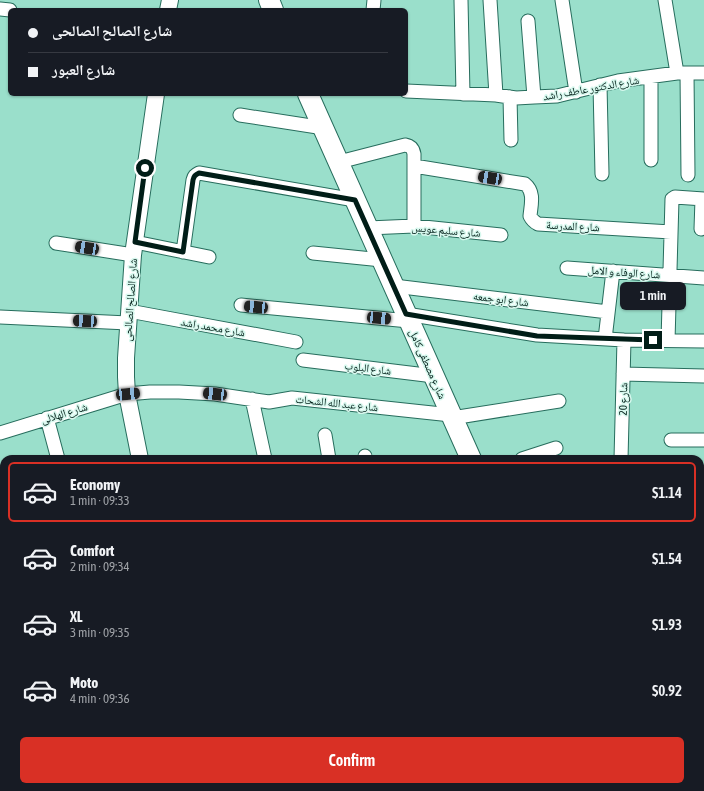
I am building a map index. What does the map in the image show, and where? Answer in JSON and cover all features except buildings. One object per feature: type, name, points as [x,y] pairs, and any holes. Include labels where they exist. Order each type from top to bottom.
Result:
[{"type":"main road","name":"شارع مصطفى كامل","points":[[309,96],[469,455]]},
{"type":"street","points":[[461,0],[463,94]]},
{"type":"street","points":[[490,0],[496,95]]},
{"type":"street","points":[[562,0],[576,92]]},
{"type":"street","points":[[665,0],[682,73],[688,175]]},
{"type":"street","points":[[528,21],[534,98]]},
{"type":"street","name":"شارع الدكتور عاطف راشد","points":[[408,91],[534,98],[576,92],[618,81],[682,73],[704,73]]},
{"type":"street","points":[[651,77],[651,160]]},
{"type":"street","points":[[600,85],[602,174]]},
{"type":"street","name":"شارع الصالح الصالحى","points":[[139,455],[128,394],[126,358],[134,248],[156,96]]},
{"type":"street","points":[[510,97],[511,140]]},
{"type":"street","points":[[240,115],[324,128]]},
{"type":"street","points":[[339,162],[405,145],[412,147],[414,150],[414,226]]},
{"type":"street","name":"شارع المدرسة","points":[[414,166],[525,184],[529,187],[531,192],[530,216],[532,220],[538,224],[670,232]]},
{"type":"street","points":[[183,252],[193,180],[196,174],[199,173],[355,200]]},
{"type":"street","points":[[668,341],[672,198],[703,199],[700,229]]},
{"type":"street","name":"شارع سليم عويس","points":[[368,228],[414,226],[501,235]]},
{"type":"street","points":[[56,243],[183,252],[209,257]]},
{"type":"street","points":[[313,253],[382,260]]},
{"type":"street","name":"شارع الوفاء و الامل","points":[[567,268],[704,278]]},
{"type":"street","points":[[605,339],[613,271]]},
{"type":"street","name":"شارع ابو جمعه","points":[[394,286],[608,312]]},
{"type":"street","points":[[241,305],[408,317],[537,336],[624,340],[704,341]]},
{"type":"street","name":"شارع محمد راشد","points":[[0,317],[128,317],[296,342]]},
{"type":"street","name":"شارع 20","points":[[622,455],[624,340]]},
{"type":"street","name":"شارع البلوب","points":[[303,360],[434,376]]},
{"type":"street","points":[[624,374],[704,376]]},
{"type":"street","name":"شارع عبد الله الشحات","points":[[128,394],[150,392],[202,393],[252,399],[260,402],[292,398],[452,416],[559,402]]},
{"type":"street","name":"شارع الهلالى","points":[[0,433],[128,394]]},
{"type":"street","points":[[252,399],[264,455]]},
{"type":"street","points":[[47,418],[57,455]]},
{"type":"street","points":[[325,435],[328,455]]},
{"type":"street","points":[[671,440],[704,440]]},
{"type":"street","points":[[534,455],[556,448]]},
{"type":"route","points":[[145,168],[135,242],[183,252],[193,180],[196,174],[199,173],[355,200],[406,314],[537,336],[653,340]]}]
